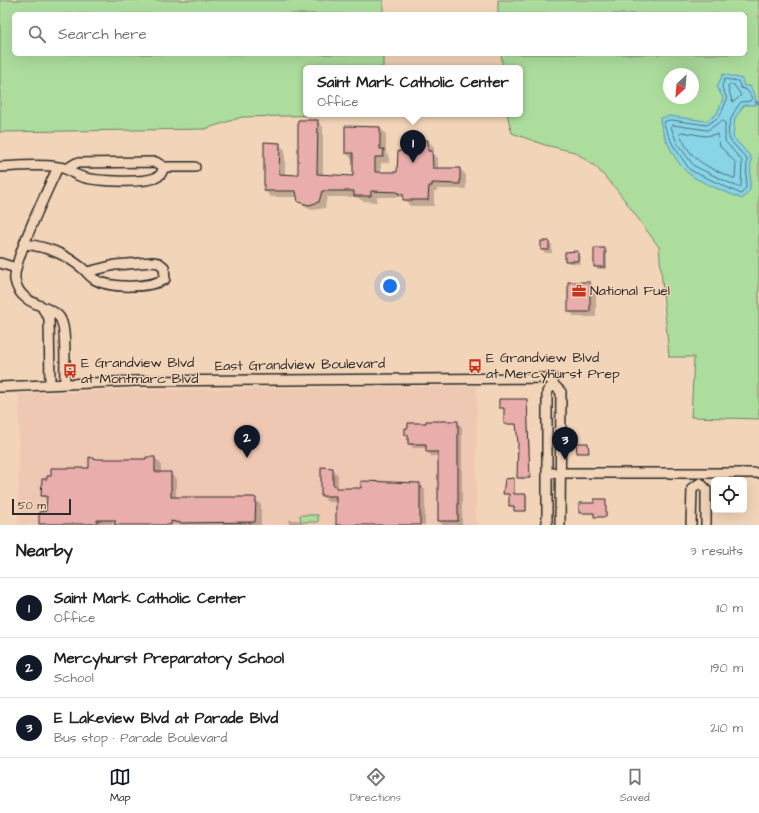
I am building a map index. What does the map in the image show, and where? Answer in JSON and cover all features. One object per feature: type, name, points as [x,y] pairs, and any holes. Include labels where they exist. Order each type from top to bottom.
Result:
[{"type":"street","points":[[68,168],[76,163],[156,162],[164,167],[195,167]]},
{"type":"street","points":[[0,167],[27,165],[68,168],[76,175],[98,181],[111,181],[155,178],[162,174],[164,167]]},
{"type":"street","points":[[58,167],[25,244],[16,268],[15,278],[20,291],[31,302],[59,316],[63,325],[64,383]]},
{"type":"street","points":[[25,244],[52,249],[63,254],[94,279],[117,286],[150,285],[165,279],[166,274],[164,267],[153,262],[121,264],[87,272]]},
{"type":"street","points":[[0,263],[16,268]]},
{"type":"street","points":[[43,309],[49,318],[50,384]]},
{"type":"street","points":[[547,525],[547,392],[553,381],[561,392],[560,525]]},
{"type":"street","name":"East Grandview Boulevard","points":[[0,387],[64,383],[553,381]]},
{"type":"street","points":[[700,472],[700,482],[706,489],[706,525]]},
{"type":"street","points":[[547,473],[759,473]]},
{"type":"street","points":[[691,525],[692,488],[700,482]]},
{"type":"shaded area","points":[[477,386],[476,525],[18,525],[19,394],[124,390]]},
{"type":"green space","points":[[0,0],[383,0],[383,12],[12,12],[12,56],[383,56],[383,65],[303,65],[303,116],[242,117],[205,129],[0,132]]},
{"type":"green space","points":[[498,0],[759,0],[759,419],[691,417],[694,357],[669,357],[659,247],[617,190],[596,167],[575,152],[545,145],[512,133],[508,117],[523,117],[523,65],[503,65],[501,56],[747,56],[747,12],[498,12]]},
{"type":"green space","points":[[300,515],[318,515],[318,522],[301,522]]},
{"type":"water","points":[[723,74],[742,79],[744,86],[750,86],[755,96],[756,105],[744,105],[735,118],[733,137],[751,157],[750,190],[742,199],[706,184],[688,173],[674,156],[663,131],[660,118],[670,116],[706,121],[717,114],[723,98],[717,87]]},
{"type":"building","points":[[298,120],[318,120],[317,174],[353,176],[353,153],[345,153],[345,126],[380,127],[380,149],[384,149],[383,157],[375,157],[375,172],[397,172],[398,151],[404,151],[404,140],[428,140],[428,151],[432,151],[433,168],[460,168],[460,184],[432,183],[432,186],[429,186],[428,200],[403,200],[403,194],[398,194],[398,192],[371,191],[371,196],[354,196],[354,191],[322,191],[319,202],[309,205],[298,202],[296,191],[264,191],[264,142],[280,143],[279,174],[298,175]]},
{"type":"building","points":[[541,241],[549,241],[549,250],[541,250]]},
{"type":"building","points":[[594,248],[605,248],[605,267],[594,267]]},
{"type":"building","points":[[578,251],[578,261],[565,261],[565,252]]},
{"type":"building","name":"National Fuel","points":[[568,282],[590,282],[590,312],[568,312]]},
{"type":"building","points":[[499,399],[527,399],[530,478],[517,478],[518,443],[516,424],[504,424],[504,408],[499,408]]},
{"type":"building","points":[[426,421],[458,421],[458,521],[438,521],[438,452],[426,452],[426,444],[408,444],[408,435],[405,435],[405,428],[408,428],[408,423],[426,423]]},
{"type":"building","points":[[576,443],[588,443],[589,453],[577,453]]},
{"type":"building","points":[[89,457],[97,459],[146,459],[146,457],[155,457],[155,472],[171,472],[171,497],[253,497],[256,498],[255,522],[181,523],[171,521],[171,525],[115,525],[115,520],[97,520],[97,523],[90,524],[39,524],[39,512],[46,511],[47,496],[41,496],[42,479],[47,479],[47,476],[51,476],[51,468],[89,468]]},
{"type":"building","points":[[321,467],[333,468],[333,485],[336,486],[336,488],[361,488],[361,481],[420,483],[420,525],[336,525],[336,496],[321,496]]},
{"type":"building","points":[[514,478],[514,494],[526,494],[526,511],[514,511],[514,506],[509,506],[509,494],[503,494],[505,479]]},
{"type":"building","points":[[594,499],[606,499],[606,517],[594,517],[594,513],[579,513],[579,503],[594,503]]},
{"type":"place","name":"Saint Mark Catholic Center","points":[[413,163]]},
{"type":"place","name":"National Fuel","points":[[579,291]]},
{"type":"place","name":"E Grandview Blvd at Mercyhurst Prep","points":[[475,366]]},
{"type":"place","name":"E Grandview Blvd at Montmarc Blvd","points":[[70,371]]},
{"type":"place","name":"Mercyhurst Preparatory School","points":[[247,458]]},
{"type":"place","name":"E Lakeview Blvd at Parade Blvd","points":[[565,460]]}]
